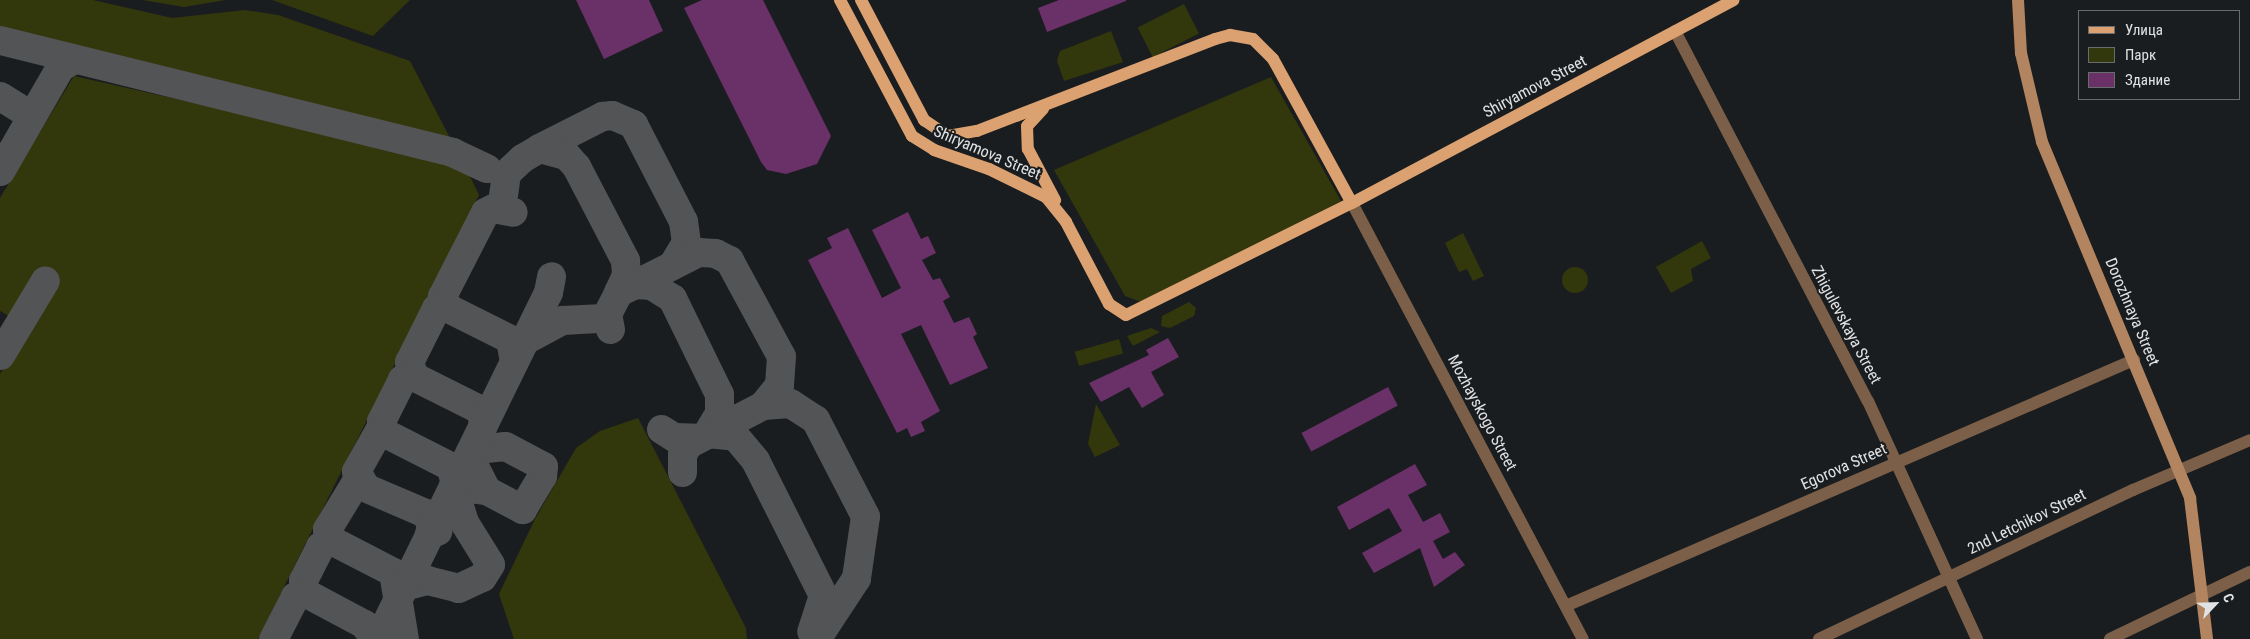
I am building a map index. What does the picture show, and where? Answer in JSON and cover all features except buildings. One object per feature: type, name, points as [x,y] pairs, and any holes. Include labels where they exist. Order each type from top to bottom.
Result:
[{"type":"main road","name":"Shiryamova Street","points":[[840,0],[912,136],[945,155],[1039,191],[1066,222],[1109,304],[1126,315],[1352,203],[1733,0]]},
{"type":"main road","name":"Shiryamova Street","points":[[861,0],[924,120],[938,132],[962,135],[1215,40],[1242,36],[1264,47],[1273,59],[1352,203]]},
{"type":"main road","name":"Dorozhnaya Street","points":[[2018,0],[2027,89],[2042,142],[2181,469],[2197,528],[2207,639]]},
{"type":"main road","points":[[1055,101],[1032,117],[1027,126],[1028,149],[1066,222]]},
{"type":"street","name":"Zhigulevskaya Street","points":[[1675,31],[1896,462],[1946,579],[1977,639]]},
{"type":"street","name":"Mozhayskogo Street","points":[[1352,203],[1568,605],[1583,639]]},
{"type":"street","name":"Egorova Street","points":[[1568,605],[2134,360]]},
{"type":"street","name":"2nd Letchikov Street","points":[[1819,639],[2181,469],[2250,440]]},
{"type":"street","points":[[2110,639],[2250,572]]},
{"type":"green space","points":[[0,0],[93,0],[172,18],[245,10],[278,15],[410,61],[450,138],[0,30]]},
{"type":"green space","points":[[142,0],[226,0],[184,7]]},
{"type":"green space","points":[[272,0],[410,0],[373,36]]},
{"type":"green space","points":[[1184,4],[1199,33],[1153,57],[1138,28]]},
{"type":"green space","points":[[1111,31],[1123,62],[1064,81],[1057,61],[1060,51]]},
{"type":"green space","points":[[74,76],[464,164],[479,195],[258,639],[0,639],[0,374],[57,276],[42,266],[11,317],[0,311],[0,198]]},
{"type":"green space","points":[[1271,77],[1341,201],[1144,303],[1125,296],[1054,170]]},
{"type":"green space","points":[[1463,233],[1484,276],[1473,281],[1467,269],[1459,272],[1445,243]]},
{"type":"green space","points":[[1702,241],[1711,258],[1691,269],[1693,281],[1671,293],[1656,267]]},
{"type":"green space","points":[[1575,267],[1584,271],[1588,280],[1584,289],[1575,293],[1566,289],[1562,280],[1566,271]]},
{"type":"green space","points":[[1189,302],[1196,308],[1194,316],[1170,328],[1161,326],[1162,316]]},
{"type":"green space","points":[[1151,328],[1160,332],[1133,346],[1127,336]]},
{"type":"green space","points":[[1119,339],[1123,353],[1079,366],[1075,352]]},
{"type":"green space","points":[[1096,404],[1120,445],[1095,457],[1088,444]]},
{"type":"green space","points":[[638,418],[746,628],[747,639],[514,639],[499,594],[535,519],[576,448],[600,431]]},
{"type":"taxiway","points":[[0,40],[452,152],[487,168]]},
{"type":"taxiway","points":[[0,171],[60,67],[74,59]]},
{"type":"taxiway","points":[[0,96],[27,113],[29,120]]},
{"type":"taxiway","points":[[539,148],[602,116],[612,115],[633,124],[683,221],[686,242],[672,265]]},
{"type":"taxiway","points":[[503,195],[506,173],[522,158],[539,148],[566,155],[576,166],[625,260],[626,275],[618,292]]},
{"type":"taxiway","points":[[446,304],[442,296],[485,212],[493,208],[513,212]]},
{"type":"taxiway","points":[[635,284],[698,252],[715,253],[729,260],[781,356],[779,385],[763,405]]},
{"type":"taxiway","points":[[378,639],[548,292],[551,276]]},
{"type":"taxiway","points":[[0,355],[45,280]]},
{"type":"taxiway","points":[[610,329],[607,314],[618,292],[635,284],[651,285],[672,298],[719,394],[719,413],[707,433]]},
{"type":"taxiway","points":[[413,374],[409,362],[436,308],[442,305],[510,339],[514,361]]},
{"type":"taxiway","points":[[521,342],[562,320],[598,318]]},
{"type":"taxiway","points":[[382,431],[381,421],[402,379],[409,374],[477,408],[483,417],[482,427]]},
{"type":"taxiway","points":[[682,472],[682,454],[688,444],[763,405],[790,403],[815,419],[865,516],[856,578],[816,639]]},
{"type":"taxiway","points":[[661,429],[674,437],[697,438]]},
{"type":"taxiway","points":[[363,483],[356,471],[379,430],[450,466],[455,482]]},
{"type":"taxiway","points":[[707,433],[735,436],[755,460],[823,595],[811,631]]},
{"type":"taxiway","points":[[404,586],[427,580],[458,588],[482,577],[490,564],[464,522],[453,486],[486,490],[522,509],[542,476],[543,466],[505,446],[476,449],[470,452],[471,460],[486,490]]},
{"type":"taxiway","points":[[331,540],[327,529],[355,483],[425,513],[431,524],[429,534],[437,531]]},
{"type":"taxiway","points":[[304,592],[303,580],[320,546],[331,540],[393,572],[404,639]]},
{"type":"taxiway","points":[[273,639],[295,596],[304,592],[364,624],[374,639]]}]
